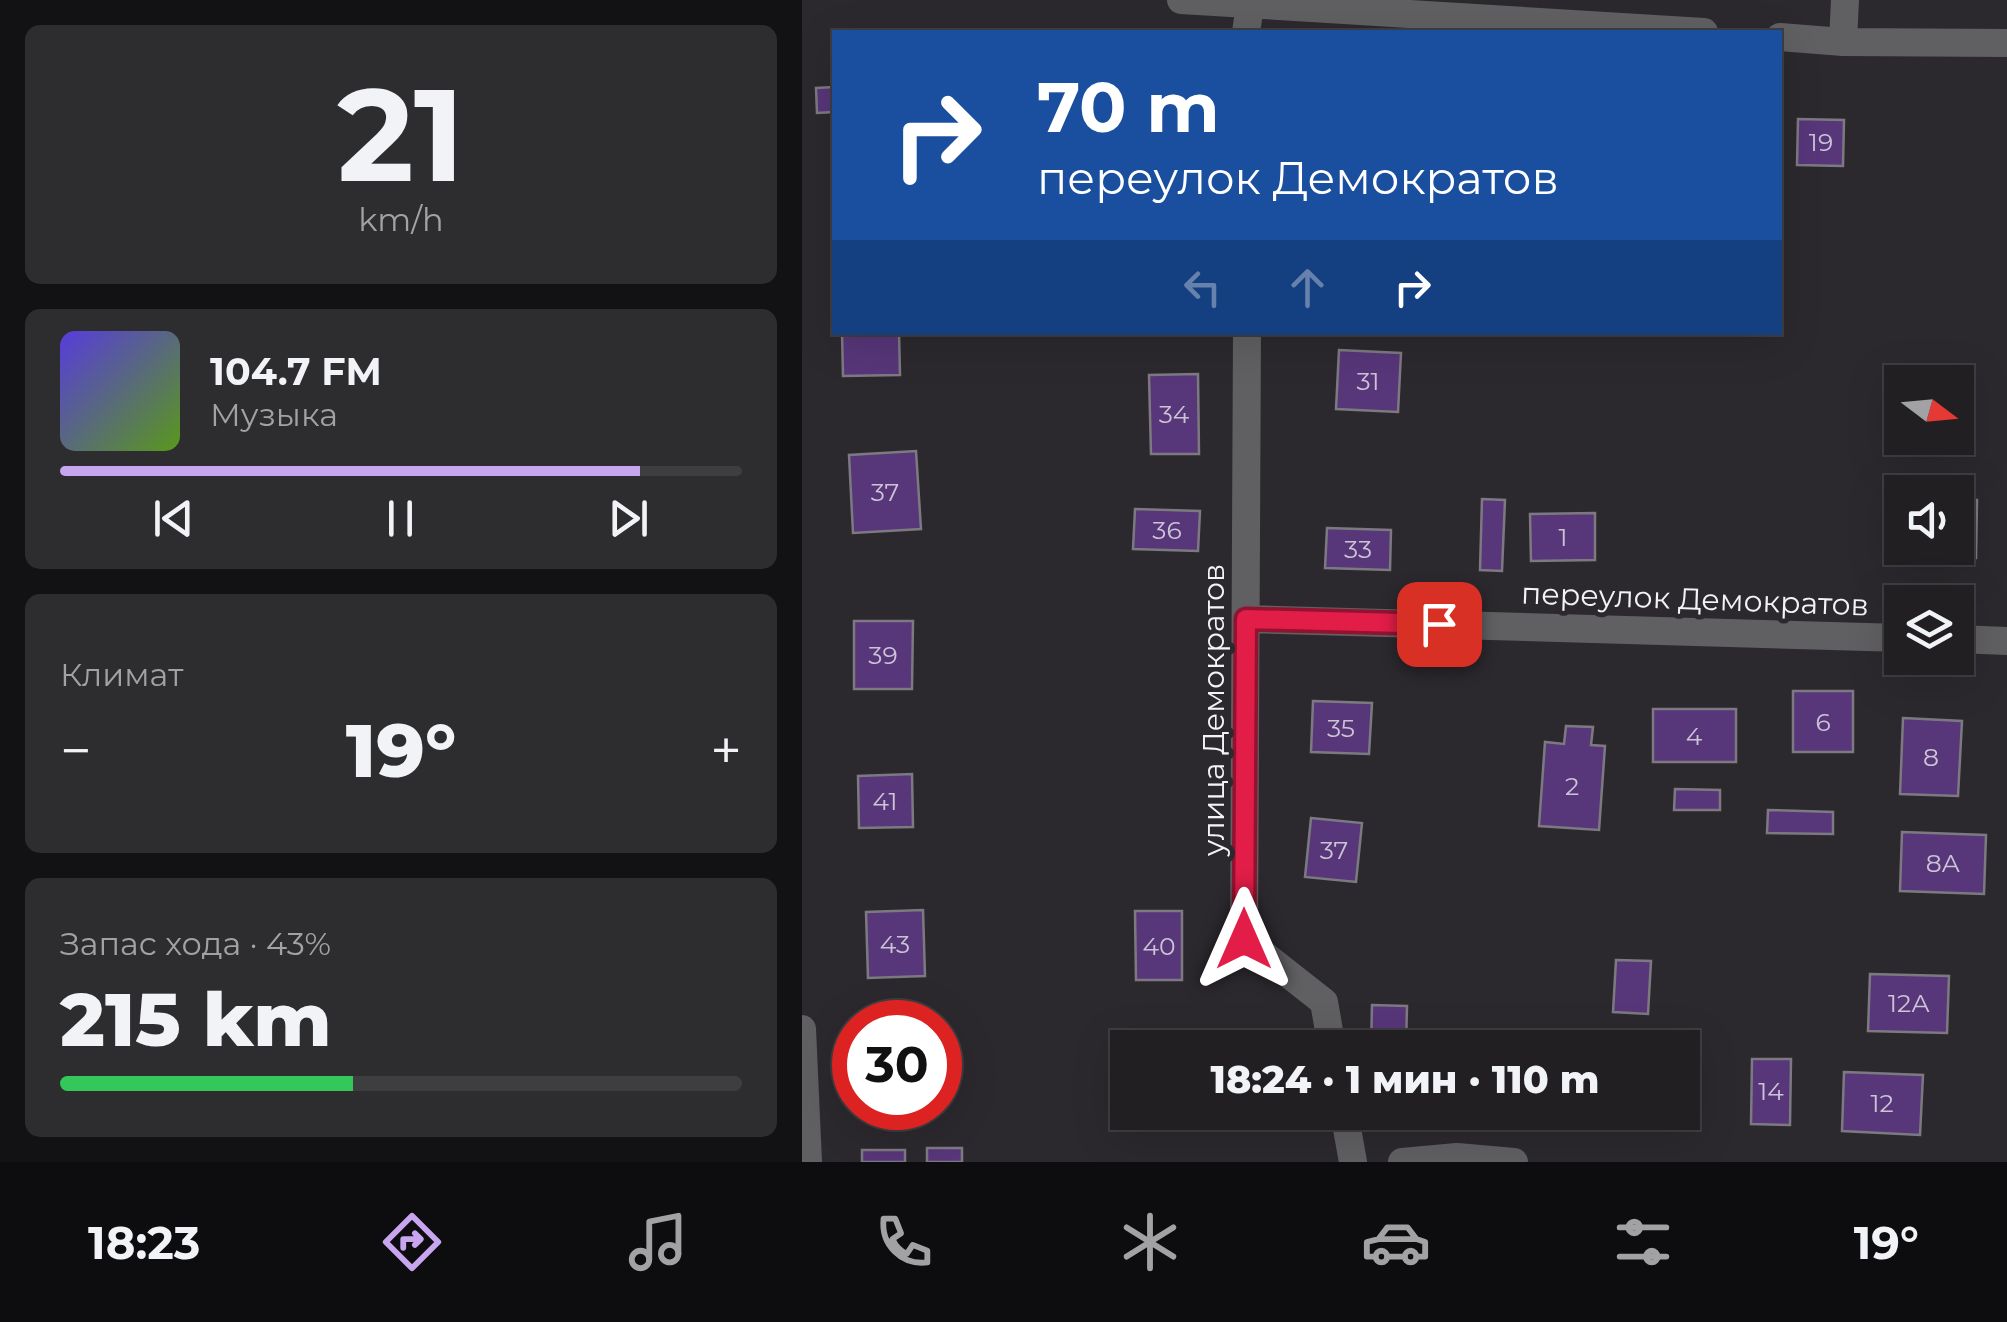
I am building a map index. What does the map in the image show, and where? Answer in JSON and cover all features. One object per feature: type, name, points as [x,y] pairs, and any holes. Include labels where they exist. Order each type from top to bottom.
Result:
[{"type":"street","points":[[1182,0],[1674,30]]},
{"type":"street","points":[[1843,42],[1844,0]]},
{"type":"street","points":[[1246,30],[1251,2]]},
{"type":"street","points":[[1782,38],[2006,43]]},
{"type":"street","name":"улица Демократов","points":[[1247,335],[1244,939],[1324,1002],[1329,1030]]},
{"type":"street","name":"переулок Демократов","points":[[1246,619],[1884,637]]},
{"type":"street","points":[[1974,640],[2006,641]]},
{"type":"street","points":[[802,1030],[808,1162]]},
{"type":"street","points":[[1347,1130],[1353,1162]]},
{"type":"street","points":[[1402,1162],[1457,1157],[1514,1162]]},
{"type":"building","points":[[832,87],[832,112],[817,113],[816,88]]},
{"type":"building","points":[[1798,119],[1844,120],[1843,166],[1797,165]]},
{"type":"building","points":[[842,335],[899,335],[900,375],[843,376]]},
{"type":"building","points":[[1339,350],[1401,353],[1398,412],[1336,409]]},
{"type":"building","points":[[1198,374],[1199,454],[1151,454],[1149,375]]},
{"type":"building","points":[[916,451],[921,529],[853,533],[849,455]]},
{"type":"building","points":[[1482,499],[1505,500],[1502,571],[1480,570]]},
{"type":"building","points":[[1974,500],[1977,500],[1974,558]]},
{"type":"building","points":[[1135,509],[1200,511],[1198,551],[1133,549]]},
{"type":"building","points":[[1595,513],[1595,560],[1531,561],[1530,514]]},
{"type":"building","points":[[1327,528],[1391,530],[1390,570],[1325,568]]},
{"type":"building","points":[[854,621],[913,621],[912,689],[854,689]]},
{"type":"building","points":[[1793,691],[1853,691],[1853,752],[1793,752]]},
{"type":"building","points":[[1313,701],[1372,703],[1369,754],[1311,752]]},
{"type":"building","points":[[1653,709],[1736,709],[1736,762],[1653,762]]},
{"type":"building","points":[[1903,718],[1962,721],[1958,796],[1900,794]]},
{"type":"building","points":[[1566,726],[1593,727],[1591,745],[1605,746],[1599,830],[1539,826],[1545,742],[1564,744]]},
{"type":"building","points":[[912,774],[913,827],[859,828],[858,776]]},
{"type":"building","points":[[1675,789],[1720,790],[1720,810],[1674,810]]},
{"type":"building","points":[[1768,810],[1833,812],[1833,834],[1767,833]]},
{"type":"building","points":[[1311,818],[1362,823],[1356,882],[1305,877]]},
{"type":"building","points":[[1902,832],[1986,835],[1984,894],[1900,891]]},
{"type":"building","points":[[923,910],[925,976],[868,978],[866,912]]},
{"type":"building","points":[[1135,911],[1182,911],[1182,980],[1136,980]]},
{"type":"building","points":[[1616,960],[1651,961],[1648,1014],[1613,1012]]},
{"type":"building","points":[[1870,974],[1949,976],[1947,1033],[1868,1031]]},
{"type":"building","points":[[1372,1005],[1407,1006],[1406,1030],[1371,1030]]},
{"type":"building","points":[[1752,1059],[1791,1059],[1790,1125],[1751,1124]]},
{"type":"building","points":[[1844,1072],[1923,1075],[1920,1135],[1842,1131]]},
{"type":"building","points":[[927,1148],[962,1148],[962,1162],[927,1162]]},
{"type":"building","points":[[862,1150],[905,1150],[905,1162],[862,1162]]},
{"type":"route","points":[[1244,939],[1246,619],[1439,624]]}]
